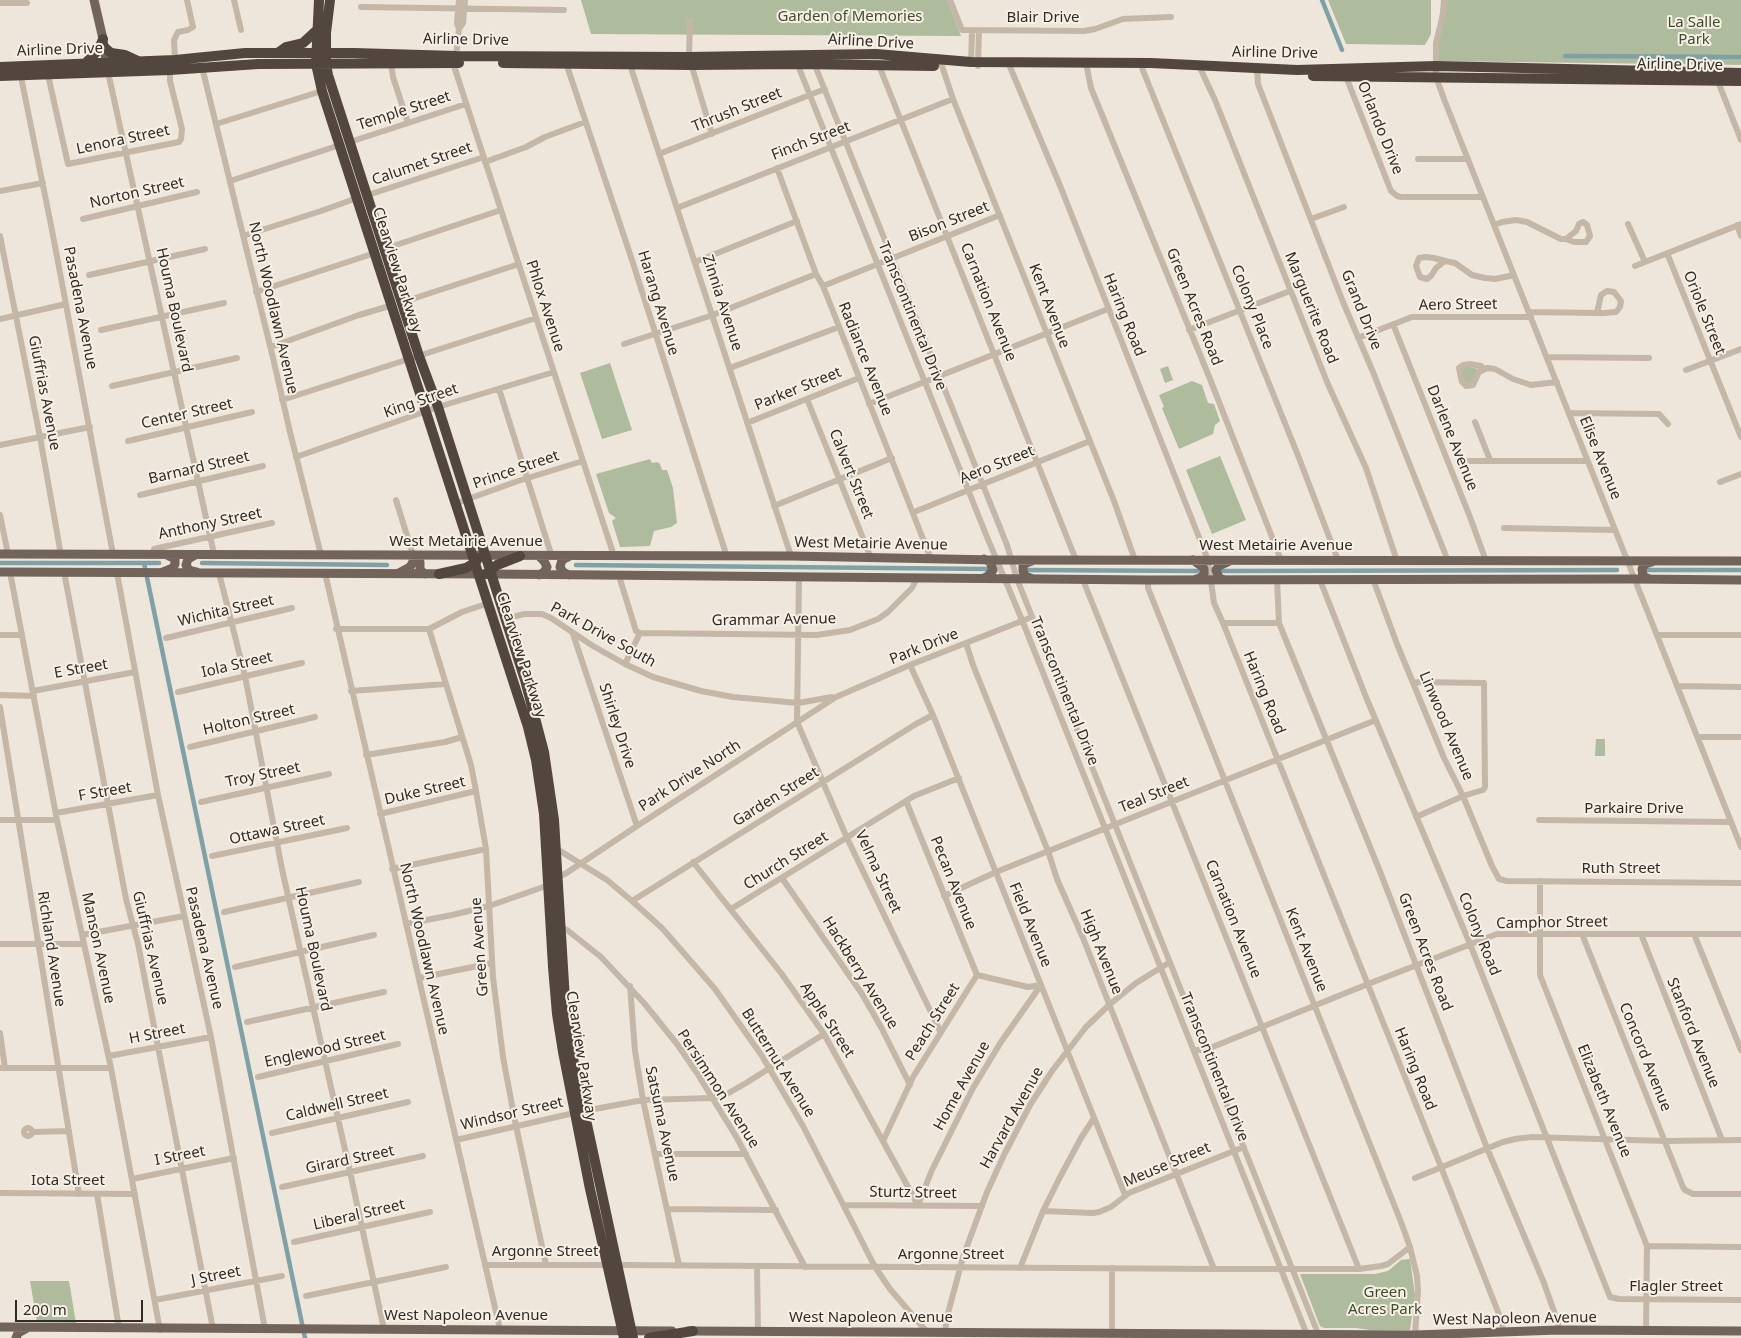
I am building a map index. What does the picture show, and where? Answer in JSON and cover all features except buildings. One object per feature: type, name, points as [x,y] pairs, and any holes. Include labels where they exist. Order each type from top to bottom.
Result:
[{"type":"highway","name":"Clearview Parkway","points":[[319,0],[316,31],[321,53],[322,91],[357,198],[380,247]]},
{"type":"highway","points":[[321,53],[326,33],[330,0]]},
{"type":"highway","points":[[277,53],[286,47],[304,43],[316,31]]},
{"type":"highway","points":[[86,64],[104,43],[111,53],[125,55],[139,62]]},
{"type":"highway","name":"Airline Drive","points":[[0,76],[20,71],[86,64],[107,68],[173,65],[209,57],[245,53],[321,53],[454,59],[691,61],[813,59],[876,54],[941,64]]},
{"type":"highway","points":[[198,67],[206,63],[209,57]]},
{"type":"highway","name":"Airline Drive","points":[[0,67],[48,75],[139,62],[198,67],[258,64],[391,63],[454,59]]},
{"type":"highway","name":"Airline Drive","points":[[813,59],[879,65],[1142,66],[1257,71],[1345,72],[1436,77],[1553,74],[1717,76],[1741,73]]},
{"type":"highway","name":"Clearview Parkway","points":[[321,64],[368,196],[380,247],[415,358],[426,412],[442,462],[481,544],[479,557]]},
{"type":"highway","name":"Airline Drive","points":[[1345,72],[1436,66],[1553,74]]},
{"type":"highway","name":"Airline Drive","points":[[1717,76],[1741,80]]},
{"type":"highway","name":"Clearview Parkway","points":[[415,358],[438,407],[454,458],[462,502],[479,557],[505,619],[525,680],[544,752],[550,789],[553,873],[558,876],[569,1026],[579,1112],[588,1130],[612,1264]]},
{"type":"highway","points":[[442,462],[454,458]]},
{"type":"highway","points":[[486,573],[496,565],[520,556]]},
{"type":"highway","points":[[439,574],[466,568],[479,557]]},
{"type":"highway","name":"Clearview Parkway","points":[[486,573],[484,585],[528,727],[552,847],[549,885],[557,1014],[570,1093],[575,1096],[579,1110],[626,1333]]},
{"type":"highway","points":[[494,619],[500,620],[504,636],[511,638]]},
{"type":"highway","points":[[549,885],[552,884],[555,887],[555,902],[560,923]]},
{"type":"highway","points":[[649,1338],[693,1331]]},
{"type":"main road","points":[[94,0],[104,43],[107,68]]},
{"type":"main road","points":[[156,573],[173,568],[175,564],[175,559],[170,555],[158,552]]},
{"type":"main road","name":"West Metairie Avenue","points":[[3,555],[158,552],[392,556],[417,559],[434,556],[790,556],[984,560],[1741,561]]},
{"type":"main road","points":[[200,554],[193,555],[188,559],[186,565],[189,570],[202,573]]},
{"type":"main road","points":[[392,556],[402,562],[402,568],[396,573]]},
{"type":"main road","points":[[539,556],[547,567],[539,575]]},
{"type":"main road","points":[[568,557],[562,560],[560,567],[563,572],[570,576]]},
{"type":"main road","points":[[396,573],[410,567],[417,559]]},
{"type":"main road","points":[[413,574],[417,559]]},
{"type":"main road","points":[[417,559],[420,570],[425,574]]},
{"type":"main road","points":[[978,579],[988,576],[993,570],[990,562],[984,560]]},
{"type":"main road","points":[[1034,560],[1023,566],[1023,572],[1025,576],[1035,579]]},
{"type":"main road","points":[[1189,560],[1204,569],[1204,574],[1200,578],[1193,580]]},
{"type":"main road","points":[[1224,580],[1218,578],[1216,570],[1225,562],[1235,560]]},
{"type":"main road","points":[[1604,579],[1618,577],[1622,574],[1620,565],[1612,561]]},
{"type":"main road","points":[[1649,579],[1643,576],[1642,569],[1645,564],[1655,561]]},
{"type":"main road","points":[[0,572],[486,573],[570,576],[1084,580],[1741,580]]},
{"type":"main road","name":"West Napoleon Avenue","points":[[0,1327],[160,1330],[586,1330],[626,1333],[693,1331],[724,1335],[753,1331],[1112,1333],[1191,1336],[1227,1334],[1443,1336],[1559,1330],[1741,1331]]},
{"type":"main road","points":[[16,1338],[18,1333],[27,1328]]},
{"type":"main road","points":[[100,1328],[110,1338]]},
{"type":"main road","points":[[132,1338],[136,1332],[143,1329]]},
{"type":"main road","points":[[504,1330],[517,1334],[520,1338]]},
{"type":"main road","points":[[534,1338],[548,1330]]},
{"type":"main road","points":[[586,1330],[591,1333],[592,1338]]},
{"type":"main road","points":[[740,1338],[753,1331]]},
{"type":"main road","points":[[1472,1338],[1480,1333]]},
{"type":"main road","points":[[1215,1338],[1227,1334]]},
{"type":"street","points":[[173,65],[174,40],[178,32],[188,30],[193,26],[186,0]]},
{"type":"street","points":[[234,0],[241,30]]},
{"type":"street","points":[[460,0],[462,8]]},
{"type":"street","points":[[454,59],[460,29],[458,23],[465,0]]},
{"type":"street","points":[[950,0],[962,30],[972,30],[975,64]]},
{"type":"street","points":[[1436,77],[1438,34],[1445,0]]},
{"type":"street","points":[[0,3],[27,3]]},
{"type":"street","points":[[361,7],[564,10]]},
{"type":"street","name":"Blair Drive","points":[[972,30],[1084,31],[1123,19],[1172,17]]},
{"type":"street","points":[[690,21],[691,61],[712,134]]},
{"type":"street","points":[[975,64],[979,30]]},
{"type":"street","name":"Carnation Avenue","points":[[876,54],[1076,560]]},
{"type":"street","name":"Phlox Avenue","points":[[454,59],[466,104],[614,556]]},
{"type":"street","name":"Transcontinental Drive","points":[[797,59],[1308,1336]]},
{"type":"street","name":"Transcontinental Drive","points":[[813,59],[1007,545],[1017,579],[1319,1336]]},
{"type":"street","name":"Harang Avenue","points":[[566,60],[727,557]]},
{"type":"street","name":"Zinnia Avenue","points":[[632,60],[632,71],[790,556]]},
{"type":"street","points":[[391,63],[391,70],[408,123]]},
{"type":"street","name":"Kent Avenue","points":[[941,64],[953,99],[1090,441],[1135,560]]},
{"type":"street","name":"Lenora Street","points":[[48,75],[67,163],[179,142],[182,136],[182,129],[170,81],[173,65]]},
{"type":"street","name":"Haring Road","points":[[1010,65],[1061,188],[1208,560],[1214,603],[1441,1167],[1502,1322],[1503,1332]]},
{"type":"street","name":"Green Acres Road","points":[[1086,65],[1091,88],[1210,379],[1281,560]]},
{"type":"street","name":"Colony Place","points":[[1142,66],[1338,560]]},
{"type":"street","name":"North Woodlawn Avenue","points":[[198,67],[216,124],[296,457],[322,555]]},
{"type":"street","name":"Houma Boulevard","points":[[107,68],[214,554]]},
{"type":"street","name":"Marguerite Road","points":[[1201,68],[1327,382],[1366,468],[1397,560]]},
{"type":"street","name":"Pasadena Avenue","points":[[20,71],[114,554]]},
{"type":"street","name":"Grand Drive","points":[[1257,71],[1258,84],[1448,561]]},
{"type":"street","name":"Orlando Drive","points":[[1345,72],[1391,191],[1402,197],[1483,197]]},
{"type":"street","points":[[1717,76],[1741,140]]},
{"type":"street","name":"Elise Avenue","points":[[1436,77],[1741,847]]},
{"type":"street","name":"Thrush Street","points":[[660,154],[825,89]]},
{"type":"street","points":[[216,124],[322,91]]},
{"type":"street","name":"Finch Street","points":[[677,208],[953,99]]},
{"type":"street","name":"Temple Street","points":[[350,142],[466,104]]},
{"type":"street","name":"Calumet Street","points":[[368,196],[526,147],[545,137],[585,122]]},
{"type":"street","points":[[230,181],[340,145]]},
{"type":"street","points":[[1418,159],[1468,159]]},
{"type":"street","name":"Radiance Avenue","points":[[777,168],[816,274],[824,286],[858,378],[914,512],[931,559]]},
{"type":"street","points":[[0,191],[43,183]]},
{"type":"street","name":"Norton Street","points":[[83,218],[138,207],[197,192]]},
{"type":"street","name":"Calumet Street","points":[[243,236],[357,198]]},
{"type":"street","points":[[1311,219],[1344,207]]},
{"type":"street","points":[[256,292],[380,247],[501,210]]},
{"type":"street","name":"Bison Street","points":[[824,286],[1000,215]]},
{"type":"street","points":[[1494,225],[1516,220],[1536,225],[1550,235],[1561,239],[1566,238]]},
{"type":"street","points":[[695,262],[797,221]]},
{"type":"street","points":[[1628,224],[1644,262]]},
{"type":"street","points":[[1634,266],[1739,224],[1741,236]]},
{"type":"street","name":"Giuffrias Avenue","points":[[0,236],[40,437],[61,555]]},
{"type":"street","points":[[89,275],[205,249]]},
{"type":"street","name":"Oriole Street","points":[[1667,253],[1741,437]]},
{"type":"street","points":[[1445,261],[1427,279],[1420,277],[1416,266],[1418,258],[1426,257],[1455,263],[1472,275],[1485,278],[1495,279],[1514,275]]},
{"type":"street","points":[[271,347],[359,315],[519,264]]},
{"type":"street","points":[[624,344],[713,315],[816,274]]},
{"type":"street","points":[[1189,330],[1290,291]]},
{"type":"street","points":[[101,330],[224,303]]},
{"type":"street","points":[[0,319],[66,304]]},
{"type":"street","points":[[869,404],[1108,309]]},
{"type":"street","name":"Aero Street","points":[[1358,338],[1412,317],[1597,313]]},
{"type":"street","points":[[282,400],[536,318]]},
{"type":"street","name":"Darlene Avenue","points":[[1393,324],[1486,561]]},
{"type":"street","points":[[730,368],[839,327]]},
{"type":"street","points":[[1686,370],[1741,349]]},
{"type":"street","points":[[1547,357],[1649,358]]},
{"type":"street","points":[[112,386],[237,358]]},
{"type":"street","points":[[1484,369],[1494,369],[1513,379],[1531,385],[1556,382]]},
{"type":"street","name":"King Street","points":[[296,457],[438,407],[554,372]]},
{"type":"street","name":"Parker Street","points":[[747,422],[858,378]]},
{"type":"street","points":[[498,390],[552,557]]},
{"type":"street","name":"Calvert Street","points":[[807,399],[871,558]]},
{"type":"street","name":"Center Street","points":[[128,441],[252,412]]},
{"type":"street","points":[[1569,413],[1659,414],[1668,424]]},
{"type":"street","points":[[1475,422],[1490,460]]},
{"type":"street","points":[[0,445],[90,427]]},
{"type":"street","name":"Aero Street","points":[[914,512],[1090,441]]},
{"type":"street","points":[[774,506],[892,458]]},
{"type":"street","name":"Prince Street","points":[[462,502],[583,461]]},
{"type":"street","points":[[1466,461],[1587,461]]},
{"type":"street","name":"Barnard Street","points":[[140,495],[264,466]]},
{"type":"street","points":[[1720,482],[1741,474]]},
{"type":"street","points":[[396,500],[417,559]]},
{"type":"street","points":[[0,515],[3,555]]},
{"type":"street","name":"Anthony Street","points":[[158,552],[210,536],[272,523]]},
{"type":"street","points":[[1504,528],[1615,530]]},
{"type":"street","name":"Manson Avenue","points":[[10,572],[56,817],[111,1068],[160,1330]]},
{"type":"street","name":"Giuffrias Avenue","points":[[64,572],[126,899],[159,1046],[213,1329]]},
{"type":"street","name":"Pasadena Avenue","points":[[117,573],[158,795],[211,1036],[265,1329]]},
{"type":"street","name":"Houma Boulevard","points":[[219,573],[245,676],[277,842],[384,1329]]},
{"type":"street","name":"North Woodlawn Avenue","points":[[325,573],[336,629],[419,978],[484,1265],[504,1330]]},
{"type":"street","points":[[619,576],[636,630],[640,632],[625,664]]},
{"type":"street","points":[[797,722],[799,577]]},
{"type":"street","name":"Grammar Avenue","points":[[640,632],[835,633],[850,630],[878,619],[902,600],[912,588],[917,578]]},
{"type":"street","name":"Linwood Avenue","points":[[1373,579],[1444,758],[1463,796],[1496,876],[1502,880]]},
{"type":"street","name":"Carnation Avenue","points":[[1084,580],[1359,1268]]},
{"type":"street","name":"Kent Avenue","points":[[1148,580],[1148,588],[1410,1247],[1417,1276],[1416,1335]]},
{"type":"street","name":"Green Acres Road","points":[[1277,580],[1279,623],[1356,810],[1487,1148],[1544,1284],[1559,1330]]},
{"type":"street","name":"Colony Road","points":[[1320,580],[1376,720],[1470,944],[1608,1294],[1612,1298]]},
{"type":"street","points":[[336,629],[429,629],[462,612],[489,603]]},
{"type":"street","name":"Wichita Street","points":[[166,638],[232,624],[292,608]]},
{"type":"street","name":"Park Drive South","points":[[505,619],[524,614],[542,614],[625,664],[653,677],[701,691],[741,698],[798,703],[836,697]]},
{"type":"street","name":"Park Drive","points":[[836,697],[1032,616]]},
{"type":"street","points":[[1223,623],[1279,623]]},
{"type":"street","name":"Green Avenue","points":[[429,629],[471,766],[476,791],[486,849],[492,963],[503,1057],[546,1265]]},
{"type":"street","name":"Shirley Drive","points":[[574,634],[637,826]]},
{"type":"street","points":[[0,635],[22,635]]},
{"type":"street","points":[[1657,635],[1741,635]]},
{"type":"street","name":"High Avenue","points":[[966,643],[1048,851],[1057,879],[1214,1269]]},
{"type":"street","name":"Iola Street","points":[[178,692],[302,663]]},
{"type":"street","name":"Field Avenue","points":[[910,665],[959,778],[1066,1051],[1125,1195]]},
{"type":"street","name":"E Street","points":[[0,695],[33,693],[135,672]]},
{"type":"street","points":[[1414,682],[1484,683],[1483,790],[1463,796],[1416,817]]},
{"type":"street","points":[[351,691],[446,684]]},
{"type":"street","points":[[1678,686],[1741,687]]},
{"type":"street","name":"Park Drive North","points":[[558,876],[565,874],[836,697]]},
{"type":"street","name":"Richland Avenue","points":[[0,707],[78,1194]]},
{"type":"street","name":"Garden Street","points":[[632,901],[933,715]]},
{"type":"street","name":"Holton Street","points":[[190,747],[315,717]]},
{"type":"street","name":"Teal Street","points":[[944,896],[996,872],[1376,720]]},
{"type":"street","name":"Velma Street","points":[[797,722],[847,838],[940,1032]]},
{"type":"street","points":[[366,755],[445,742],[462,737]]},
{"type":"street","points":[[1698,737],[1741,737]]},
{"type":"street","name":"Troy Street","points":[[202,802],[329,774]]},
{"type":"street","name":"Church Street","points":[[731,909],[906,800],[959,778]]},
{"type":"street","name":"Duke Street","points":[[380,814],[476,791]]},
{"type":"street","name":"F Street","points":[[0,820],[56,817],[108,804],[158,795]]},
{"type":"street","name":"Pecan Avenue","points":[[906,800],[976,975]]},
{"type":"street","name":"Parkaire Drive","points":[[1539,820],[1730,822]]},
{"type":"street","name":"Ottawa Street","points":[[212,856],[347,828]]},
{"type":"street","name":"Butternut Avenue","points":[[552,847],[607,880],[632,901],[662,928],[714,989],[770,1068],[803,1126],[875,1267],[890,1289],[927,1332]]},
{"type":"street","points":[[392,869],[486,849]]},
{"type":"street","name":"Apple Street","points":[[693,862],[781,973],[824,1034],[918,1205]]},
{"type":"street","name":"Hackberry Avenue","points":[[782,878],[862,994],[910,1085]]},
{"type":"street","name":"Ruth Street","points":[[1502,880],[1741,882]]},
{"type":"street","name":"Elizabeth Avenue","points":[[1540,881],[1540,975],[1647,1246],[1646,1330]]},
{"type":"street","points":[[224,912],[359,882]]},
{"type":"street","points":[[406,924],[489,906],[549,885]]},
{"type":"street","points":[[82,935],[184,916]]},
{"type":"street","name":"Persimmon Avenue","points":[[560,923],[601,957],[630,986],[677,1044],[713,1098],[746,1154],[804,1267]]},
{"type":"street","name":"Camphor Street","points":[[1205,1050],[1497,934],[1741,934]]},
{"type":"street","name":"Concord Avenue","points":[[1582,934],[1684,1189],[1693,1194],[1741,1194]]},
{"type":"street","name":"Stanford Avenue","points":[[1641,934],[1722,1140]]},
{"type":"street","points":[[1694,934],[1741,1050]]},
{"type":"street","points":[[235,967],[374,935]]},
{"type":"street","points":[[0,944],[84,944]]},
{"type":"street","name":"Harvard Avenue","points":[[945,1332],[947,1316],[960,1268],[982,1206],[1016,1130],[1066,1051],[1086,1027],[1136,983],[1170,962]]},
{"type":"street","points":[[419,978],[492,963]]},
{"type":"street","name":"Peach Street","points":[[883,1141],[910,1085],[940,1032],[976,975],[1028,987],[1041,985]]},
{"type":"street","name":"Home Avenue","points":[[918,1205],[932,1170],[973,1088],[1001,1042],[1041,985]]},
{"type":"street","name":"Satsuma Avenue","points":[[630,986],[633,1036],[643,1100],[679,1265]]},
{"type":"street","points":[[1170,990],[1180,987]]},
{"type":"street","points":[[247,1022],[384,992]]},
{"type":"street","points":[[0,1033],[3,1068],[111,1068]]},
{"type":"street","name":"Windsor Street","points":[[456,1140],[579,1112],[643,1100],[713,1098],[727,1094],[824,1034]]},
{"type":"street","name":"H Street","points":[[108,1056],[211,1036]]},
{"type":"street","name":"Englewood Street","points":[[258,1078],[398,1044]]},
{"type":"street","points":[[1194,1050],[1205,1050]]},
{"type":"street","name":"Caldwell Street","points":[[272,1133],[408,1102]]},
{"type":"street","points":[[1020,1268],[1043,1211],[1081,1138],[1094,1118]]},
{"type":"street","points":[[33,1132],[69,1131]]},
{"type":"street","points":[[1415,1178],[1515,1138],[1741,1140]]},
{"type":"street","name":"Meuse Street","points":[[1043,1211],[1093,1213],[1111,1207],[1125,1195],[1244,1147]]},
{"type":"street","points":[[654,1154],[746,1154]]},
{"type":"street","name":"Girard Street","points":[[282,1187],[423,1156]]},
{"type":"street","name":"I Street","points":[[132,1179],[234,1158]]},
{"type":"street","name":"Iota Street","points":[[0,1194],[135,1194]]},
{"type":"street","points":[[98,1194],[119,1328]]},
{"type":"street","name":"Sturtz Street","points":[[844,1205],[982,1206]]},
{"type":"street","points":[[667,1209],[776,1210]]},
{"type":"street","name":"Liberal Street","points":[[294,1242],[430,1212]]},
{"type":"street","points":[[1647,1246],[1741,1247]]},
{"type":"street","name":"Argonne Street","points":[[484,1265],[1359,1268],[1388,1264],[1410,1247]]},
{"type":"street","points":[[753,1331],[758,1266]]},
{"type":"street","points":[[306,1296],[446,1267]]},
{"type":"street","points":[[1112,1268],[1112,1333]]},
{"type":"street","name":"J Street","points":[[155,1300],[282,1276]]},
{"type":"street","name":"Flagler Street","points":[[1612,1298],[1741,1300]]},
{"type":"green space","name":"Garden of Memories","points":[[581,0],[947,0],[961,36],[591,34]]},
{"type":"green space","points":[[1328,0],[1431,0],[1431,34],[1425,45],[1346,44]]},
{"type":"green space","name":"La Salle Park","points":[[1441,0],[1741,0],[1741,65],[1436,61]]},
{"type":"green space","points":[[610,363],[632,430],[602,439],[580,373]]},
{"type":"green space","points":[[1168,366],[1173,380],[1165,383],[1160,369]]},
{"type":"green space","points":[[1466,366],[1478,369],[1469,384],[1465,382],[1461,371]]},
{"type":"green space","points":[[1192,381],[1202,385],[1208,403],[1214,404],[1220,421],[1215,425],[1213,434],[1179,449],[1162,408],[1164,407],[1159,395]]},
{"type":"green space","points":[[1220,456],[1246,520],[1212,534],[1186,470]]},
{"type":"green space","points":[[650,459],[652,463],[657,462],[660,464],[662,470],[667,470],[673,488],[677,523],[671,527],[654,531],[650,546],[620,547],[612,521],[616,518],[609,513],[596,474]]},
{"type":"green space","points":[[1596,739],[1605,739],[1605,756],[1595,756]]},
{"type":"green space","name":"Green Acres Park","points":[[1410,1259],[1415,1295],[1410,1330],[1324,1328],[1320,1326],[1300,1274],[1375,1274],[1388,1271],[1401,1260]]},
{"type":"green space","points":[[30,1281],[69,1281],[76,1323],[37,1322]]},
{"type":"waterway","points":[[1322,0],[1342,50]]},
{"type":"waterway","points":[[1565,56],[1741,57]]},
{"type":"waterway","points":[[0,563],[159,563]]},
{"type":"waterway","points":[[144,563],[305,1338]]},
{"type":"waterway","points":[[202,563],[387,565]]},
{"type":"waterway","points":[[576,565],[988,569]]},
{"type":"waterway","points":[[1027,570],[1197,571]]},
{"type":"waterway","points":[[1222,571],[1617,570]]},
{"type":"waterway","points":[[1646,570],[1741,570]]}]
